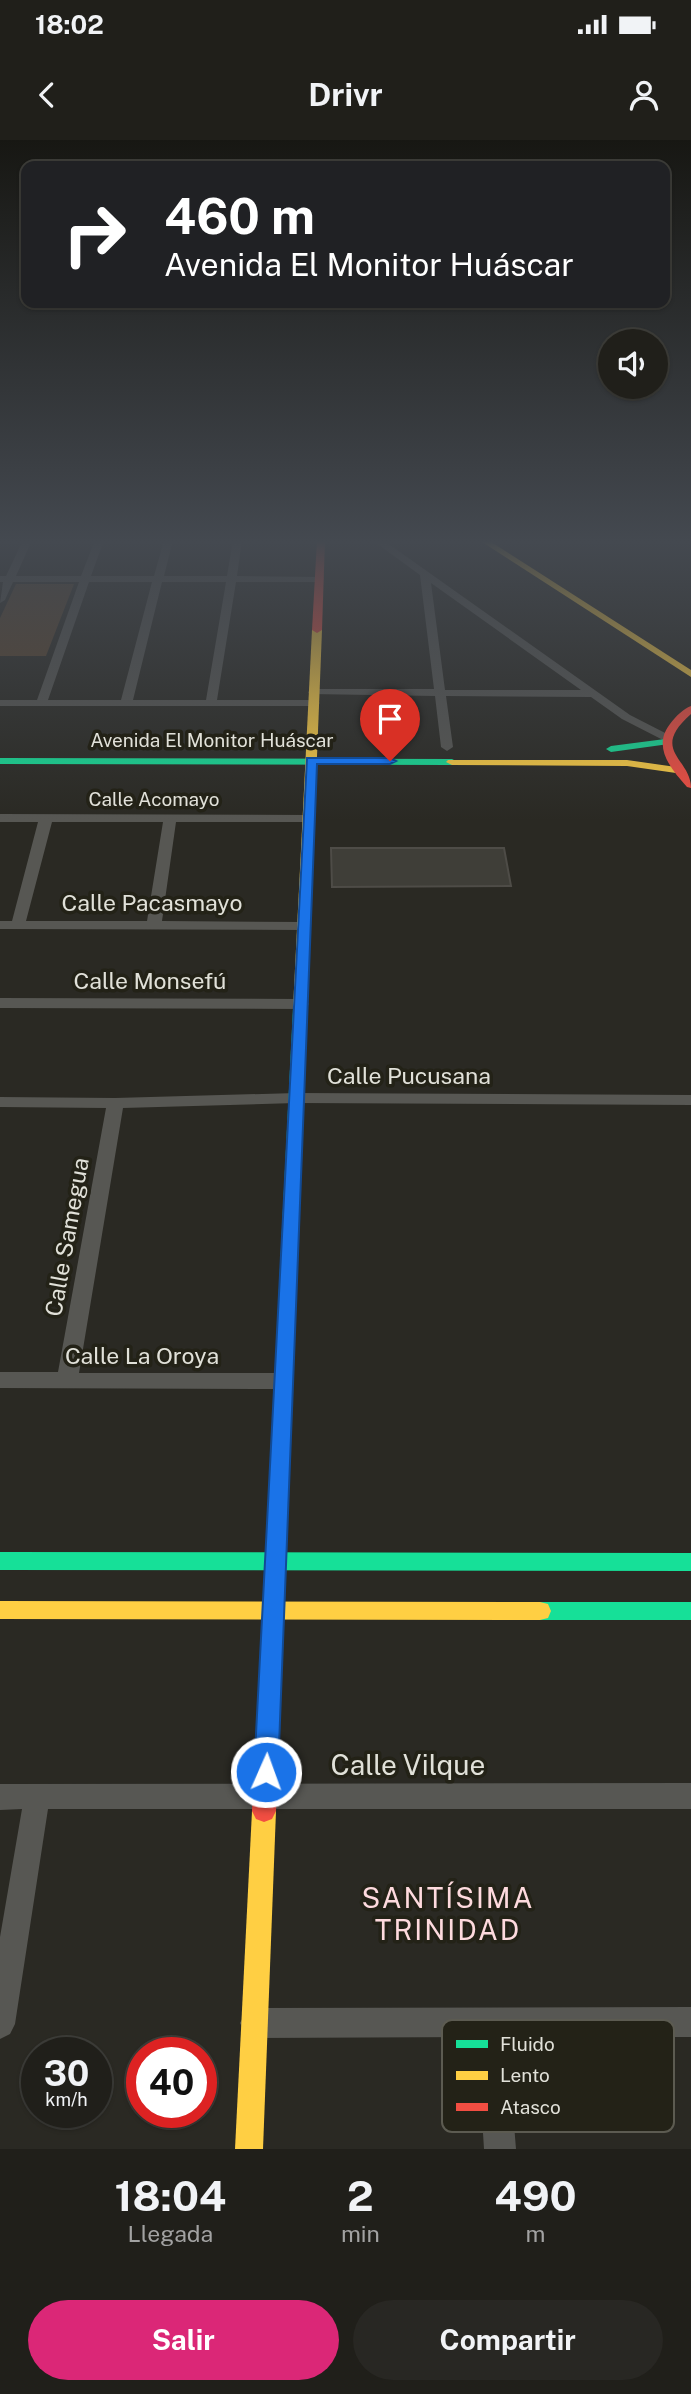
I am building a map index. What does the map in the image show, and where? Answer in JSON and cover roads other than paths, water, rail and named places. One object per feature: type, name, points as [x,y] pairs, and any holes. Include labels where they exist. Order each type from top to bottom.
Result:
[{"type":"street","points":[[41,703],[66,634]]},
{"type":"street","points":[[126,703],[144,634]]},
{"type":"street","points":[[211,703],[223,634]]},
{"type":"street","points":[[249,2149],[317,634]]},
{"type":"street","points":[[433,634],[447,747]]},
{"type":"street","points":[[510,634],[648,731],[666,740]]},
{"type":"street","points":[[629,634],[691,674]]},
{"type":"street","points":[[657,634],[691,655]]},
{"type":"street","points":[[0,703],[211,703],[440,693],[595,694]]},
{"type":"street","points":[[691,709],[678,718],[666,740],[667,756],[676,771],[691,785]]},
{"type":"street","name":"Avenida El Monitor Huáscar","points":[[0,761],[447,747],[622,749],[666,740]]},
{"type":"street","name":"Avenida El Monitor Huáscar","points":[[0,747],[627,763],[676,771]]},
{"type":"street","name":"Calle Acomayo","points":[[0,818],[309,818]]},
{"type":"street","points":[[18,925],[46,818]]},
{"type":"street","points":[[154,926],[170,818]]},
{"type":"street","name":"Calle Pacasmayo","points":[[0,925],[304,926]]},
{"type":"street","name":"Calle Monsefú","points":[[0,1003],[301,1004]]},
{"type":"street","name":"Calle Pucusana","points":[[0,1102],[115,1103],[296,1097],[691,1100]]},
{"type":"street","name":"Calle Samegua","points":[[67,1380],[115,1103]]},
{"type":"street","name":"Calle La Oroya","points":[[0,1380],[284,1381]]},
{"type":"street","points":[[0,1561],[691,1562]]},
{"type":"street","points":[[0,1610],[691,1611]]},
{"type":"street","name":"Calle Vilque","points":[[0,1797],[691,1796]]},
{"type":"street","points":[[0,2024],[37,1797]]},
{"type":"street","points":[[255,2023],[442,2022]]},
{"type":"district","name":"SANTÍSIMA TRINIDAD","points":[[448,1914]]}]
